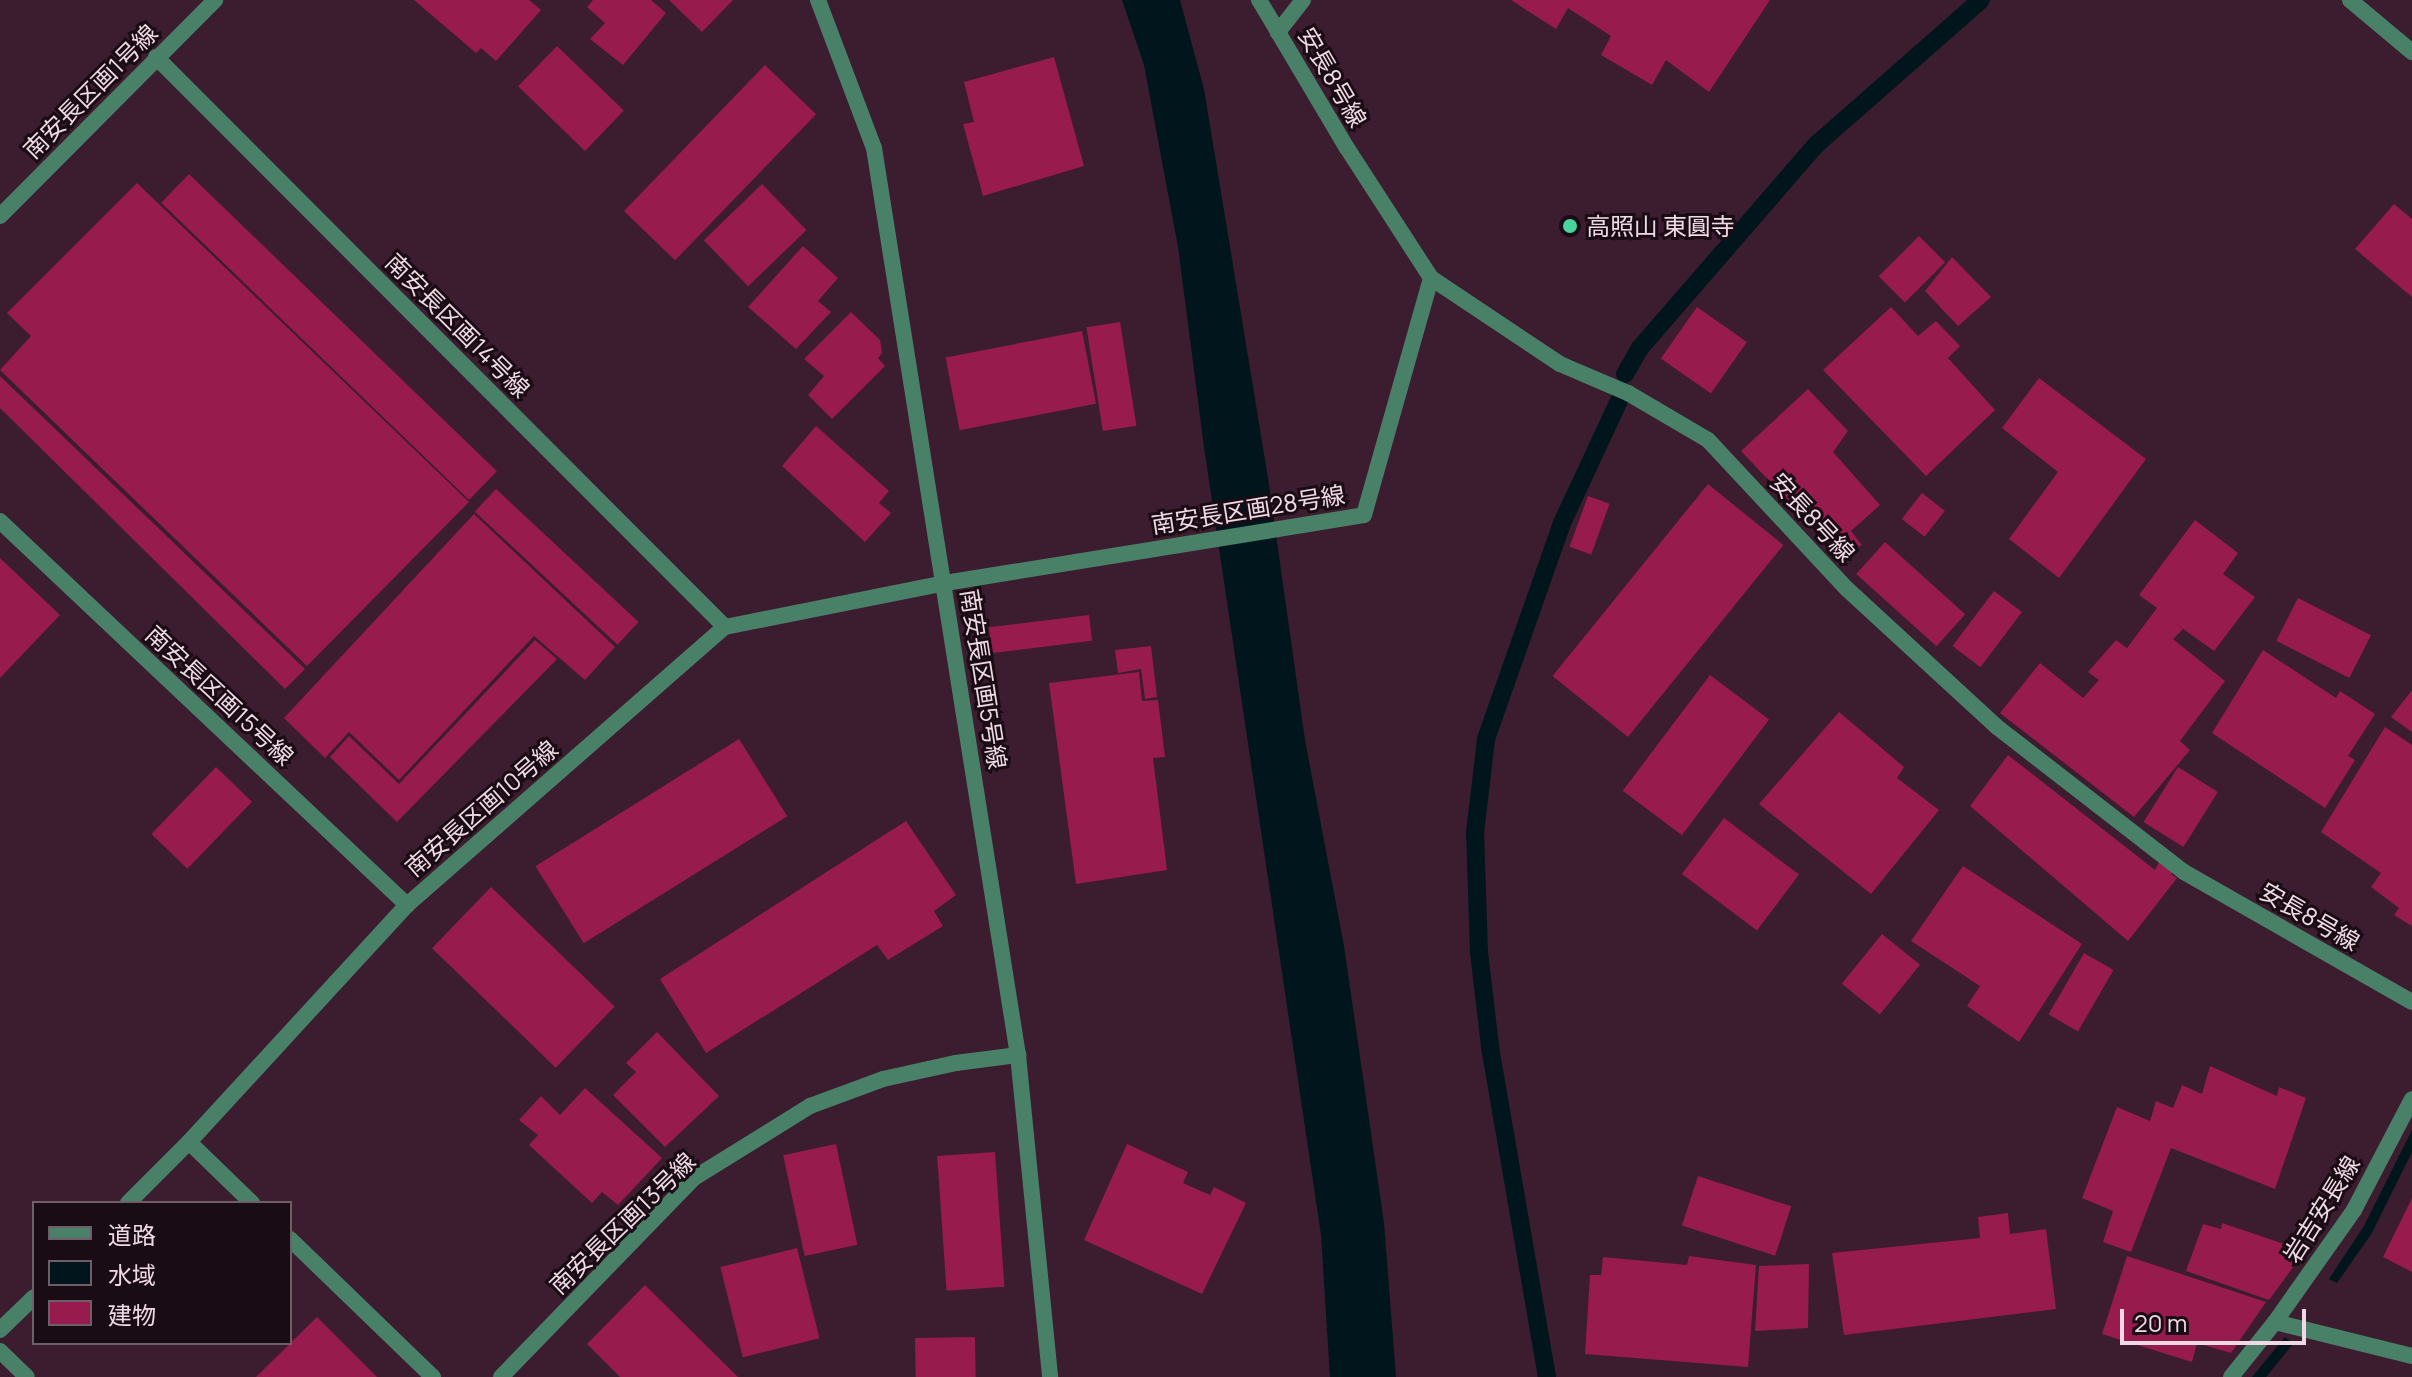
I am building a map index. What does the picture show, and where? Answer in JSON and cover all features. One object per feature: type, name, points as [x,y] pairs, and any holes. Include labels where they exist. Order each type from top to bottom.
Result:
[{"type":"street","name":"南安長区画1号線","points":[[0,216],[215,0]]},
{"type":"street","name":"南安長区画5号線","points":[[818,0],[874,148],[1018,1055],[1050,1377]]},
{"type":"street","points":[[1259,0],[1278,32]]},
{"type":"street","name":"安長8号線","points":[[1303,0],[1278,32],[1347,148],[1431,278],[1560,364],[1628,393],[1708,440],[1847,589],[1997,727],[2184,872],[2412,1002]]},
{"type":"street","points":[[2350,0],[2412,52]]},
{"type":"street","name":"南安長区画14号線","points":[[156,57],[725,627]]},
{"type":"street","name":"南安長区画28号線","points":[[945,583],[1364,515],[1431,278]]},
{"type":"street","name":"南安長区画15号線","points":[[0,521],[407,905]]},
{"type":"street","name":"南安長区画10号線","points":[[130,1201],[189,1142],[407,905],[725,627],[945,583]]},
{"type":"street","name":"南安長区画13号線","points":[[501,1377],[694,1178],[810,1106],[883,1079],[956,1063],[1018,1055]]},
{"type":"street","name":"岩吉安長線","points":[[2231,1377],[2275,1322],[2354,1210],[2412,1099]]},
{"type":"street","points":[[189,1142],[250,1201]]},
{"type":"street","points":[[292,1241],[433,1377]]},
{"type":"street","points":[[0,1330],[32,1299]]},
{"type":"street","points":[[2275,1322],[2412,1356]]},
{"type":"street","points":[[0,1351],[27,1377]]},
{"type":"water","points":[[1122,0],[1180,0],[1204,89],[1268,478],[1305,740],[1344,946],[1384,1223],[1396,1377],[1330,1377],[1321,1235],[1204,447],[1178,247],[1144,65]]},
{"type":"water","points":[[2412,1130],[2412,1152],[2372,1233],[2337,1283],[2329,1279],[2364,1226]]},
{"type":"water","points":[[2285,1337],[2293,1344],[2266,1377],[2252,1377]]},
{"type":"building","points":[[414,0],[529,0],[541,10],[496,61],[481,48],[476,53]]},
{"type":"building","points":[[593,0],[651,0],[666,13],[623,65],[590,39],[605,23],[587,7]]},
{"type":"building","points":[[669,0],[733,0],[702,32]]},
{"type":"building","points":[[1511,0],[1770,0],[1709,92],[1666,60],[1652,85],[1601,55],[1611,36],[1568,8],[1556,29]]},
{"type":"building","points":[[557,46],[624,111],[585,151],[518,86]]},
{"type":"building","points":[[1054,57],[1084,166],[983,196],[963,124],[974,122],[964,82]]},
{"type":"building","points":[[765,65],[816,114],[675,260],[624,211]]},
{"type":"building","points":[[189,174],[497,471],[469,500],[161,203]]},
{"type":"building","points":[[137,183],[469,502],[307,666],[0,370],[31,336],[7,313]]},
{"type":"building","points":[[762,184],[806,230],[748,286],[704,240]]},
{"type":"building","points":[[2394,204],[2412,219],[2412,297],[2355,249]]},
{"type":"building","points":[[1919,236],[1945,262],[1905,302],[1879,276]]},
{"type":"building","points":[[803,246],[838,278],[818,301],[831,312],[796,349],[748,307]]},
{"type":"building","points":[[1952,257],[1991,297],[1958,326],[1925,291]]},
{"type":"building","points":[[1697,307],[1747,342],[1711,394],[1661,359]]},
{"type":"building","points":[[1891,307],[1918,336],[1936,321],[1960,346],[1948,358],[1995,410],[1926,476],[1823,370]]},
{"type":"building","points":[[851,312],[880,340],[882,353],[878,358],[885,366],[832,419],[808,395],[824,376],[804,359]]},
{"type":"building","points":[[1120,322],[1136,426],[1103,431],[1086,327]]},
{"type":"building","points":[[1082,331],[1096,404],[960,430],[946,358]]},
{"type":"building","points":[[0,376],[305,669],[285,689],[0,408]]},
{"type":"building","points":[[2039,378],[2146,459],[2059,578],[2009,539],[2058,472],[2002,428]]},
{"type":"building","points":[[1808,389],[1848,431],[1833,452],[1880,505],[1851,531],[1862,545],[1840,556],[1741,451]]},
{"type":"building","points":[[816,426],[889,491],[879,503],[891,513],[865,542],[782,466]]},
{"type":"building","points":[[1708,484],[1783,545],[1628,737],[1553,676]]},
{"type":"building","points":[[496,489],[639,622],[617,645],[475,512]]},
{"type":"building","points":[[1922,493],[1945,511],[1925,537],[1902,519]]},
{"type":"building","points":[[1588,496],[1610,504],[1591,555],[1570,547]]},
{"type":"building","points":[[474,514],[615,647],[585,680],[534,636],[399,780],[349,732],[325,758],[284,718]]},
{"type":"building","points":[[2195,520],[2238,553],[2223,574],[2255,597],[2214,651],[2168,618],[2183,629],[2173,639],[2225,681],[2180,741],[2190,750],[2134,817],[2000,713],[2040,663],[2083,698],[2099,680],[2088,672],[2116,640],[2127,648],[2157,608],[2139,595]]},
{"type":"building","points":[[1885,542],[1965,614],[1936,646],[1856,574]]},
{"type":"building","points":[[0,558],[60,615],[0,678]]},
{"type":"building","points":[[1994,591],[2022,612],[1980,667],[1952,646]]},
{"type":"building","points":[[2298,598],[2371,635],[2349,678],[2276,641]]},
{"type":"building","points":[[1089,615],[1092,641],[992,653],[989,627]]},
{"type":"building","points":[[535,640],[557,659],[397,822],[330,757],[349,736],[399,784]]},
{"type":"building","points":[[1151,646],[1157,697],[1145,699],[1141,669],[1118,673],[1115,650]]},
{"type":"building","points":[[2263,650],[2336,698],[2340,691],[2375,714],[2348,756],[2355,760],[2325,808],[2212,733]]},
{"type":"building","points":[[1139,672],[1142,701],[1158,700],[1165,757],[1153,758],[1167,870],[1076,884],[1049,683]]},
{"type":"building","points":[[1710,675],[1769,720],[1682,835],[1623,791]]},
{"type":"building","points":[[2412,690],[2412,732],[2391,717]]},
{"type":"building","points":[[1839,712],[1904,767],[1897,778],[1939,810],[1871,894],[1759,804]]},
{"type":"building","points":[[2385,727],[2412,745],[2412,926],[2394,915],[2399,908],[2371,887],[2381,873],[2321,832]]},
{"type":"building","points":[[739,739],[787,816],[584,943],[535,866]]},
{"type":"building","points":[[2008,755],[2155,870],[2159,862],[2174,870],[2171,874],[2177,878],[2128,941],[1970,806]]},
{"type":"building","points":[[216,767],[252,802],[187,869],[151,834]]},
{"type":"building","points":[[2178,767],[2218,792],[2183,847],[2144,822]]},
{"type":"building","points":[[1724,818],[1799,875],[1757,930],[1682,874]]},
{"type":"building","points":[[906,821],[956,895],[934,911],[943,926],[888,960],[877,945],[706,1053],[660,979]]},
{"type":"building","points":[[1963,866],[2082,944],[2019,1042],[1967,1006],[1980,986],[1911,941]]},
{"type":"building","points":[[491,887],[615,1006],[556,1068],[432,948]]},
{"type":"building","points":[[1882,934],[1920,965],[1880,1015],[1842,984]]},
{"type":"building","points":[[2084,953],[2113,970],[2078,1031],[2048,1014]]},
{"type":"building","points":[[657,1032],[719,1096],[665,1147],[613,1095],[636,1072],[626,1063]]},
{"type":"building","points":[[2210,1066],[2277,1096],[2279,1087],[2306,1098],[2275,1189],[2171,1148],[2131,1252],[2103,1242],[2113,1211],[2082,1198],[2117,1107],[2150,1121],[2156,1101],[2173,1108],[2182,1085],[2202,1094]]},
{"type":"building","points":[[585,1088],[662,1158],[618,1205],[602,1192],[592,1203],[529,1145],[538,1135],[519,1120],[541,1096],[560,1115]]},
{"type":"building","points":[[836,1144],[857,1245],[805,1256],[783,1155]]},
{"type":"building","points":[[1127,1144],[1188,1172],[1183,1183],[1210,1195],[1214,1187],[1246,1203],[1202,1294],[1084,1240]]},
{"type":"building","points":[[995,1152],[1004,1287],[947,1291],[937,1156]]},
{"type":"building","points":[[1698,1176],[1791,1206],[1775,1256],[1682,1225]]},
{"type":"building","points":[[2412,1198],[2412,1272],[2383,1257]]},
{"type":"building","points":[[2008,1213],[2010,1234],[2046,1229],[2056,1309],[1844,1335],[1832,1253],[1980,1238],[1978,1217]]},
{"type":"building","points":[[2222,1223],[2305,1251],[2269,1300],[2186,1271],[2203,1224],[2221,1229]]},
{"type":"building","points":[[797,1248],[819,1338],[743,1357],[720,1267]]},
{"type":"building","points":[[1689,1256],[1756,1265],[1748,1367],[1585,1354],[1590,1275],[1601,1275],[1603,1257],[1687,1265]]},
{"type":"building","points":[[2127,1256],[2266,1302],[2231,1353],[2197,1343],[2192,1362],[2102,1334]]},
{"type":"building","points":[[1809,1264],[1808,1328],[1755,1331],[1759,1266]]},
{"type":"building","points":[[645,1285],[738,1377],[620,1377],[587,1344]]},
{"type":"building","points":[[317,1317],[377,1377],[256,1377],[292,1345]]},
{"type":"building","points":[[975,1337],[976,1377],[916,1377],[915,1338]]},
{"type":"waterway","points":[[1625,374],[1640,348],[1817,144],[1981,0]]},
{"type":"waterway","points":[[1547,1377],[1490,1046],[1479,953],[1475,833],[1486,739],[1562,523],[1619,401]]},
{"type":"place","name":"高照山 東圓寺","points":[[1570,226]]}]
